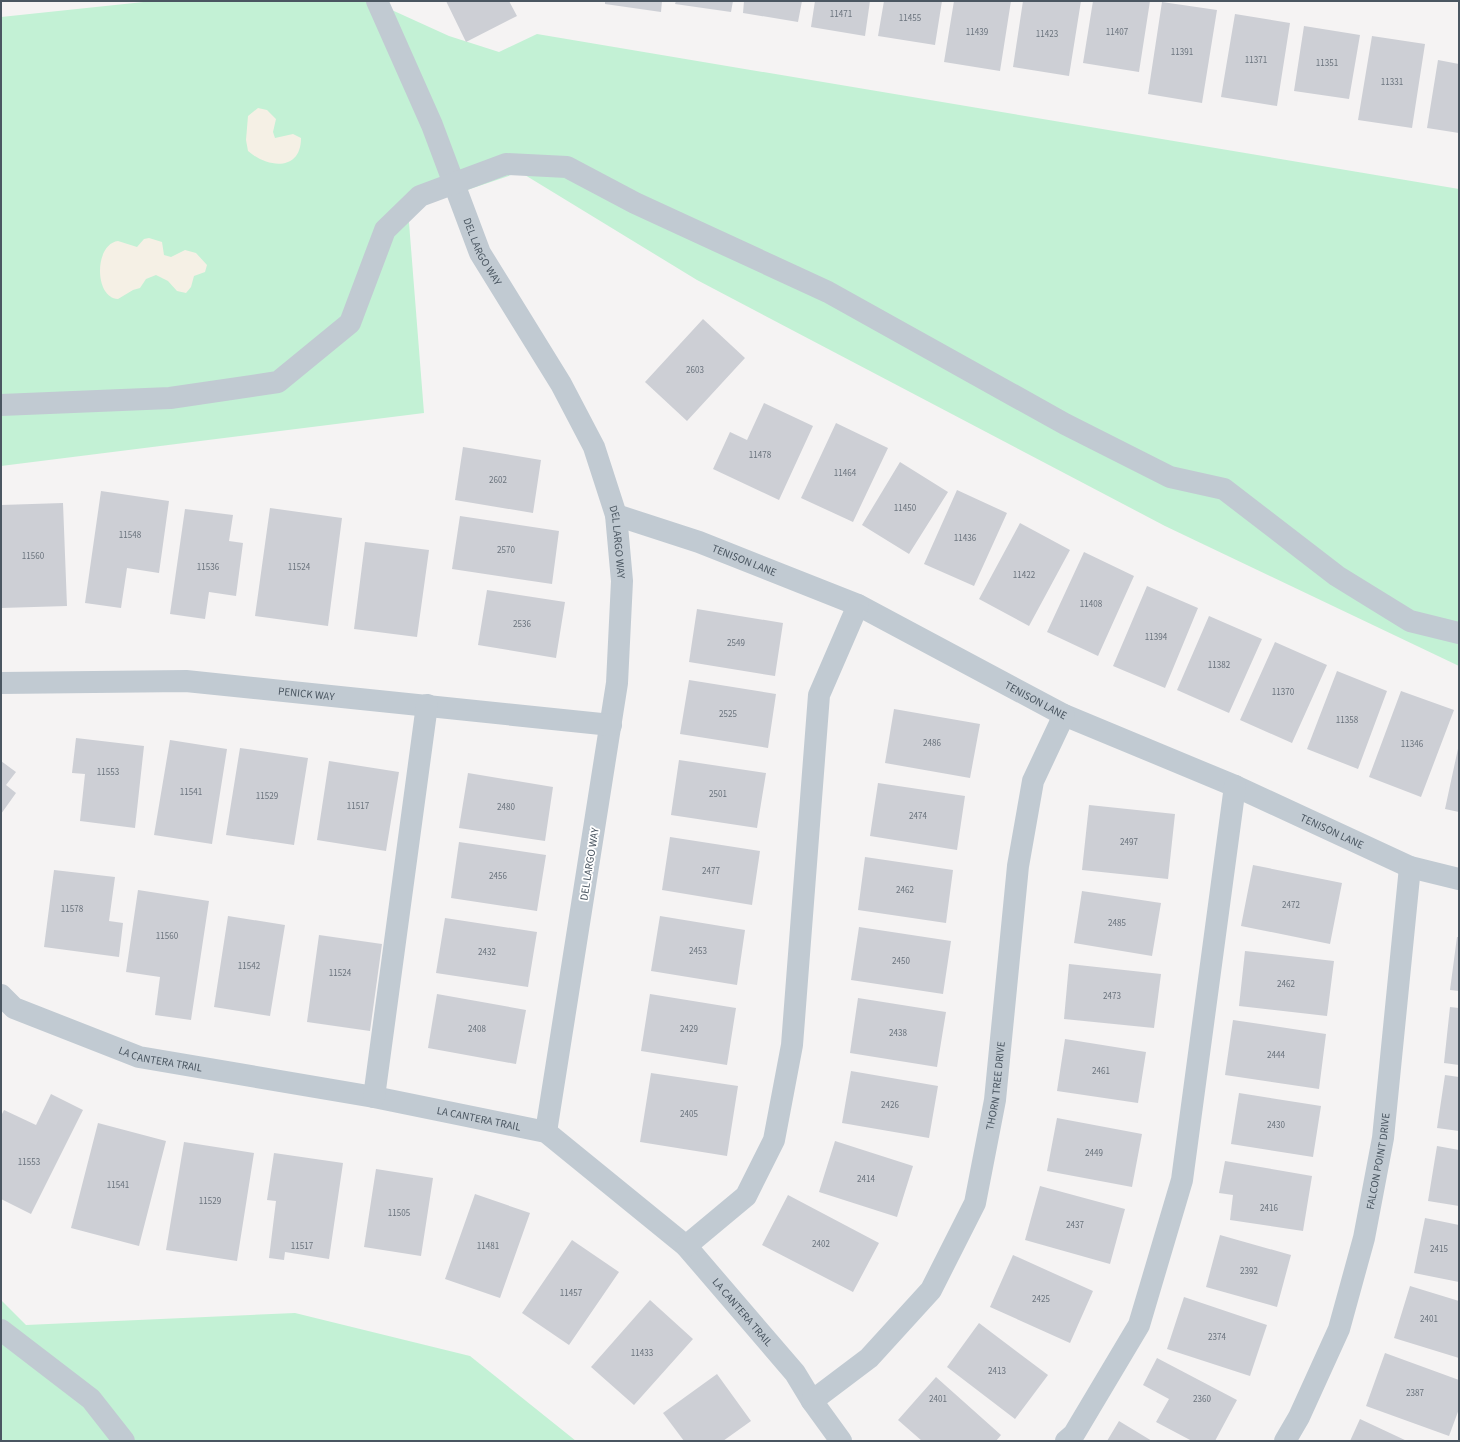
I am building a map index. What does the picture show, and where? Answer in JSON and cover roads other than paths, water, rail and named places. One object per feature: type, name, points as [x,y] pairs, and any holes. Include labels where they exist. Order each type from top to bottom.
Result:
[{"type":"street","name":"DEL LARGO WAY","points":[[377,1],[432,125],[480,253],[561,384],[594,447],[616,515],[622,581],[617,683],[546,1132]]},
{"type":"street","points":[[1,406],[170,398],[278,382],[350,323],[385,230],[420,196],[454,185],[506,164],[567,167],[635,202],[828,292],[1065,424],[1170,478],[1224,489],[1337,576],[1410,621],[1459,633]]},
{"type":"street","name":"TENISON LANE","points":[[616,515],[699,542],[858,605],[1064,715],[1235,786],[1410,867],[1459,879]]},
{"type":"street","points":[[686,1246],[746,1196],[774,1140],[792,1045],[819,695],[858,605]]},
{"type":"street","name":"PENICK WAY","points":[[1,683],[186,681],[611,725]]},
{"type":"street","points":[[374,1097],[427,706]]},
{"type":"street","name":"THORN TREE DRIVE","points":[[812,1401],[869,1358],[931,1290],[975,1203],[995,1100],[1018,866],[1030,796],[1033,781],[1064,715]]},
{"type":"street","points":[[1066,1441],[1074,1434],[1139,1325],[1182,1180],[1235,786]]},
{"type":"street","name":"FALCON POINT DRIVE","points":[[1285,1441],[1299,1417],[1339,1329],[1364,1238],[1383,1138],[1410,867]]},
{"type":"street","name":"LA CANTERA TRAIL","points":[[1,995],[14,1008],[139,1057],[374,1097],[546,1132],[686,1246],[795,1373],[812,1401],[842,1441]]},
{"type":"street","points":[[1,1330],[92,1399],[124,1441]]}]
